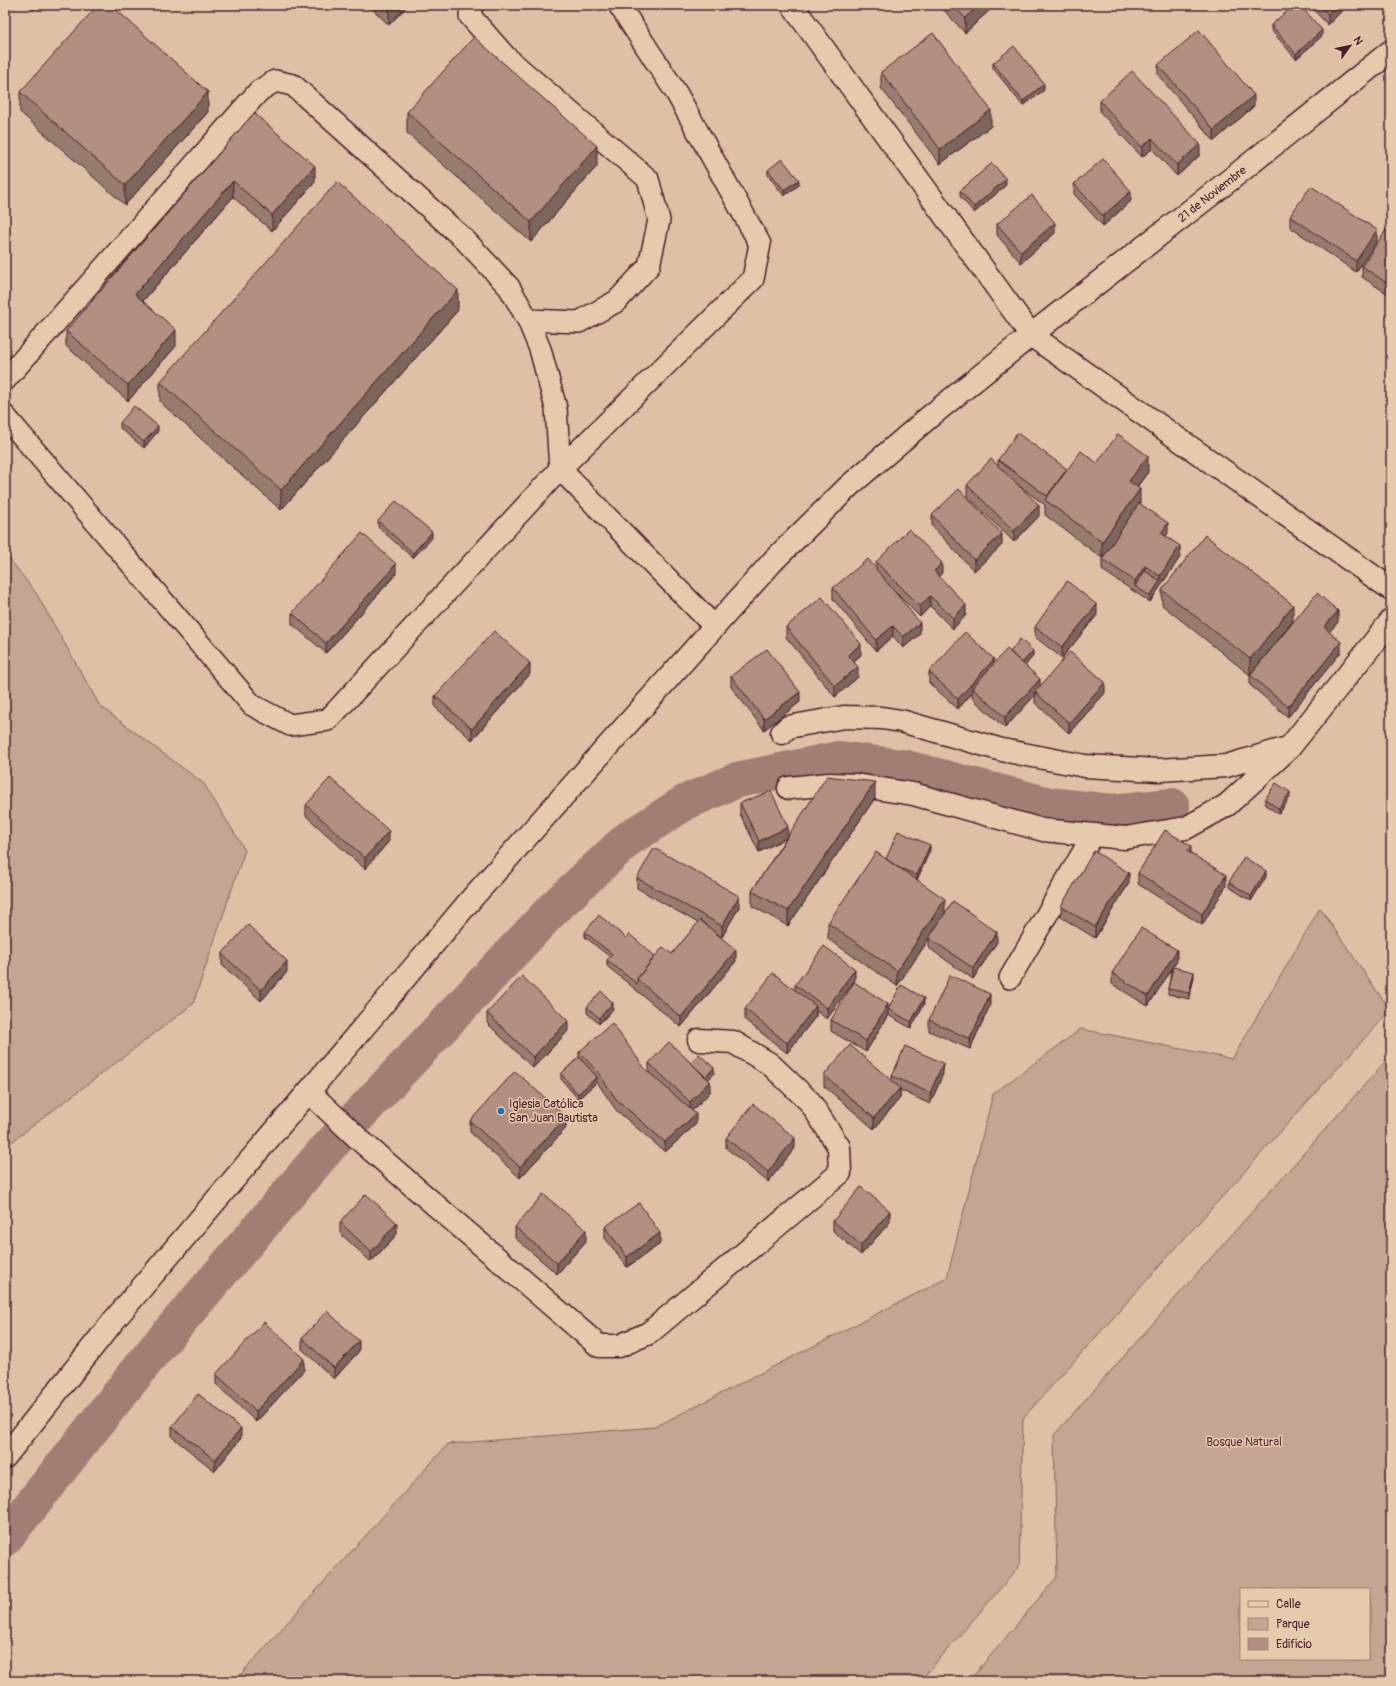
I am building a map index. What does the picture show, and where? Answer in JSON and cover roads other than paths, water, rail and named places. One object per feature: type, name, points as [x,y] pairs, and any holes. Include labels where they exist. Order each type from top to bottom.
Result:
[{"type":"street","points":[[792,5],[1031,335],[1391,589]]},
{"type":"street","name":"21 de Noviembre","points":[[5,1457],[115,1320],[316,1098],[473,897],[774,560],[849,486],[928,418],[1391,51]]},
{"type":"street","points":[[789,788],[829,784],[856,785],[913,794],[1043,830],[1125,838],[1186,828],[1227,804],[1289,748],[1391,621]]},
{"type":"street","points":[[782,733],[788,727],[844,717],[882,718],[901,721],[1002,750],[1086,766],[1158,770],[1226,766],[1289,748]]},
{"type":"street","points":[[316,1098],[362,1142],[599,1346],[619,1346],[649,1333],[840,1173],[839,1147],[810,1102],[770,1064],[733,1042],[699,1040]]},
{"type":"lane","points":[[472,5],[470,16],[505,56],[648,179],[659,220],[649,266],[617,301],[579,322],[528,320]]},
{"type":"lane","points":[[5,416],[252,705],[290,725],[328,720],[560,469],[753,279],[760,244],[676,94],[619,5]]},
{"type":"lane","points":[[5,380],[259,92],[274,81],[292,85],[466,240],[509,287],[528,320],[540,349],[556,408],[560,469],[714,626]]},
{"type":"lane","points":[[1010,978],[1093,835]]},
{"type":"waterway","points":[[5,1538],[153,1352],[324,1152],[553,909],[628,839],[686,802],[737,780],[839,759],[902,767],[1049,805],[1112,812],[1172,806]]},
{"type":"place","name":"Iglesia Católica San Juan Bautista","points":[[501,1111]]},
{"type":"park label","name":"Bosque Natural","points":[[1244,1442]]}]
